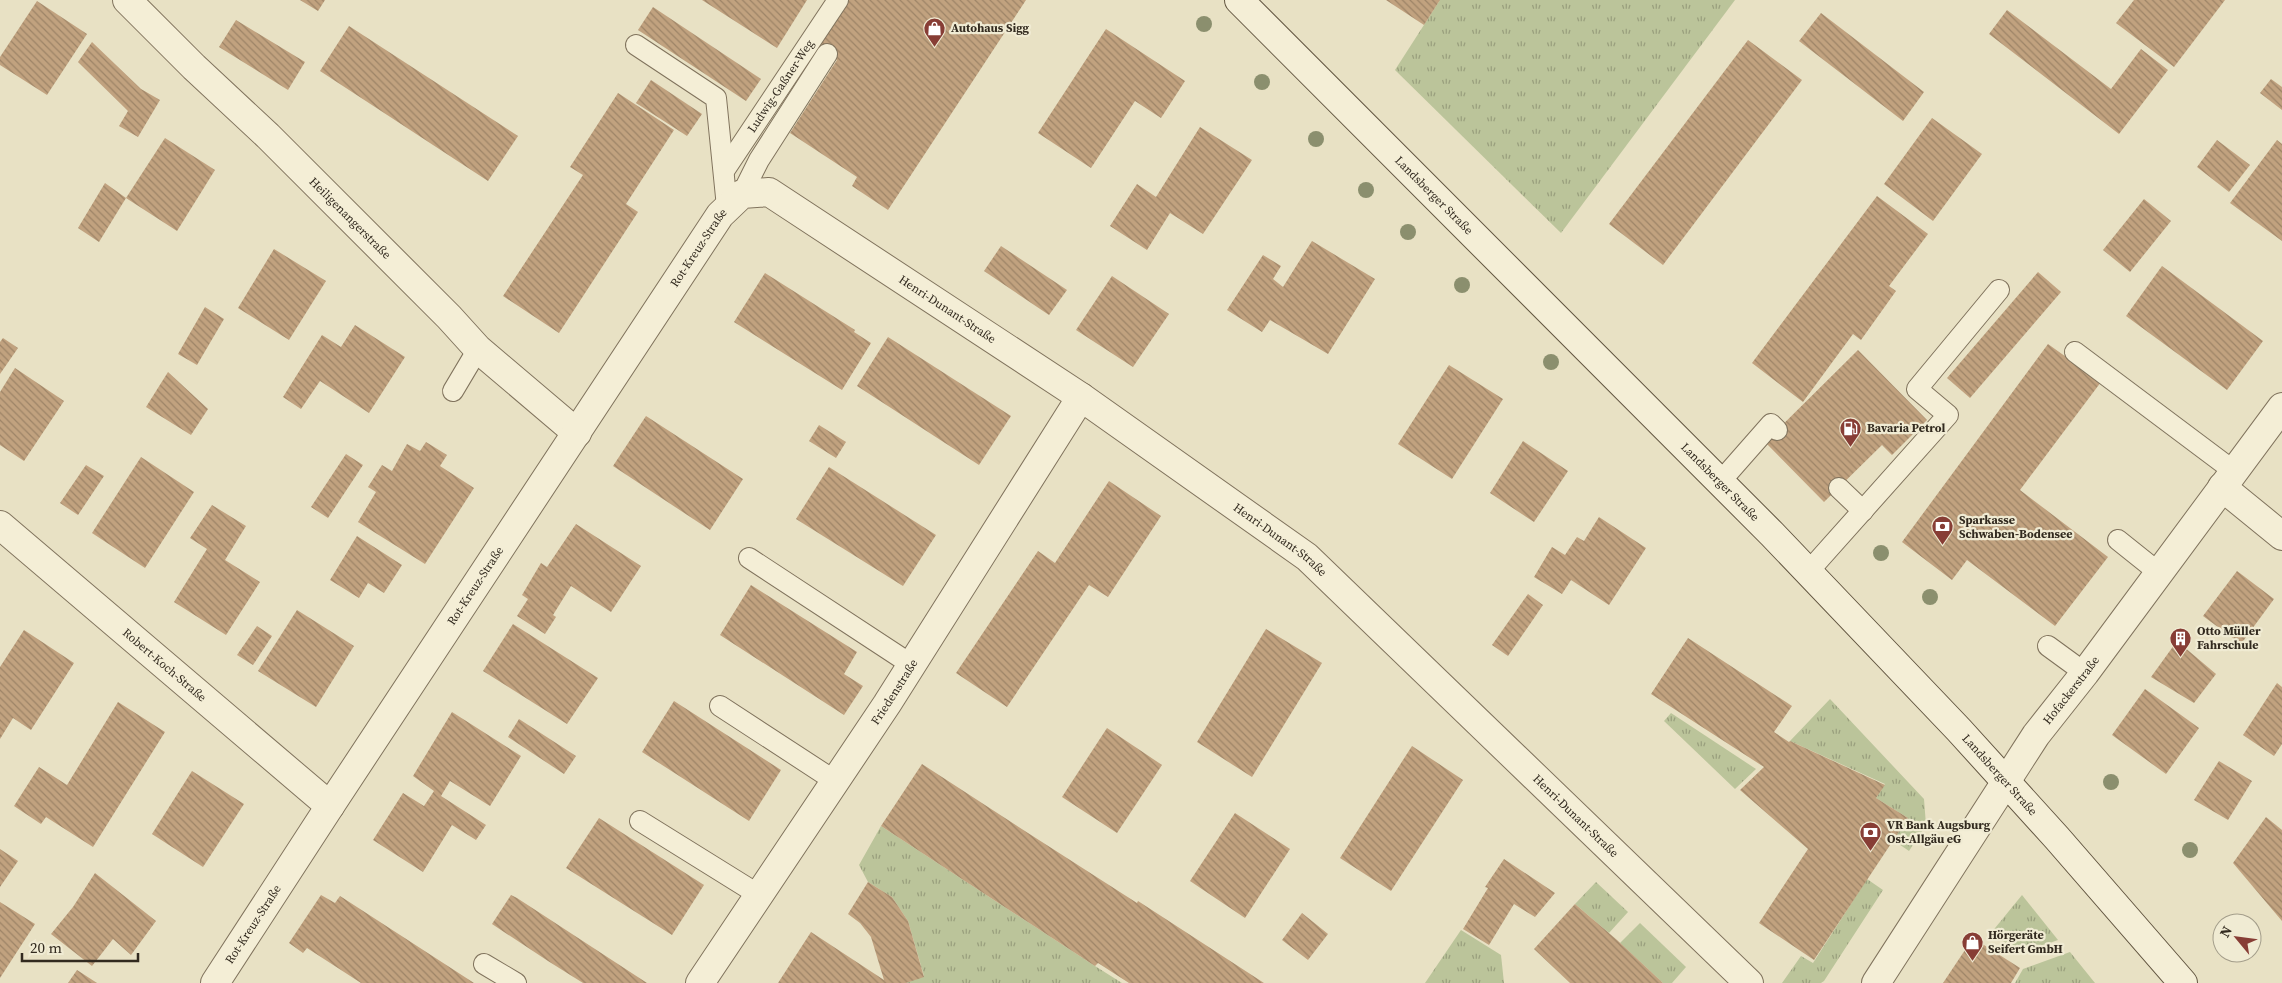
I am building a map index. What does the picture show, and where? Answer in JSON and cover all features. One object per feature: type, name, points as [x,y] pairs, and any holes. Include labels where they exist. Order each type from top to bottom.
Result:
[{"type":"street","name":"Heiligenangerstraße","points":[[127,0],[194,67],[275,143],[442,310],[478,349],[577,433]]},
{"type":"street","name":"Landsberger Straße","points":[[1239,0],[1808,572],[2006,782],[2183,983]]},
{"type":"street","name":"Henri-Dunant-Straße","points":[[735,200],[769,192],[1081,397],[1307,557],[1749,983]]},
{"type":"street","name":"Rot-Kreuz-Straße","points":[[215,983],[720,215],[735,200]]},
{"type":"street","name":"Friedenstraße","points":[[700,983],[912,664],[1081,397]]},
{"type":"street","name":"Hofackerstraße","points":[[1876,983],[2036,735],[2085,673],[2282,407]]},
{"type":"street","points":[[2228,480],[2282,536]]},
{"type":"street","name":"Robert-Koch-Straße","points":[[0,525],[330,806]]},
{"type":"lane","name":"Ludwig-Gaßner-Weg","points":[[724,171],[838,0]]},
{"type":"lane","points":[[636,45],[716,98],[724,171],[735,200]]},
{"type":"lane","points":[[735,200],[827,54]]},
{"type":"lane","points":[[1808,572],[1948,415],[1917,389],[1999,290]]},
{"type":"lane","points":[[453,391],[478,349]]},
{"type":"lane","points":[[2075,352],[2228,480]]},
{"type":"lane","points":[[1720,482],[1771,424],[1777,430]]},
{"type":"lane","points":[[1838,488],[1863,511]]},
{"type":"lane","points":[[2118,540],[2158,572]]},
{"type":"lane","points":[[749,558],[912,664]]},
{"type":"lane","points":[[2048,646],[2085,673]]},
{"type":"lane","points":[[720,706],[835,781]]},
{"type":"lane","points":[[640,821],[759,895]]},
{"type":"lane","points":[[484,964],[516,983]]},
{"type":"green space","points":[[1440,0],[1735,0],[1561,233],[1395,70]]},
{"type":"green space","points":[[1830,699],[1924,799],[1926,825],[1909,851],[1893,840],[1908,818],[1876,798],[1885,784],[1790,741]]},
{"type":"green space","points":[[1671,713],[1756,769],[1735,789],[1664,721]]},
{"type":"green space","points":[[881,826],[1122,983],[906,983],[924,976],[908,921],[892,897],[868,882],[859,865]]},
{"type":"green space","points":[[1867,879],[1883,890],[1824,981],[1821,983],[1782,983],[1801,956],[1813,963]]},
{"type":"green space","points":[[1596,882],[1628,912],[1609,933],[1575,904]]},
{"type":"green space","points":[[2022,895],[2058,940],[2021,953],[1991,933]]},
{"type":"green space","points":[[1640,923],[1686,967],[1672,983],[1663,983],[1620,943]]},
{"type":"green space","points":[[1461,930],[1501,955],[1504,983],[1425,983]]},
{"type":"green space","points":[[2070,952],[2095,983],[2015,983],[2023,969]]},
{"type":"building","points":[[300,0],[325,0],[318,11]]},
{"type":"building","points":[[702,0],[807,0],[777,48]]},
{"type":"building","points":[[848,0],[1026,0],[888,210],[852,186],[857,177],[790,133],[837,60],[817,47]]},
{"type":"building","points":[[1386,0],[1440,0],[1424,25]]},
{"type":"building","points":[[2134,0],[2225,0],[2174,67],[2116,23]]},
{"type":"building","points":[[37,1],[87,34],[47,95],[0,65],[0,57]]},
{"type":"building","points":[[653,7],[761,79],[746,101],[638,30]]},
{"type":"building","points":[[2007,10],[2111,89],[2141,49],[2168,70],[2119,134],[1989,34]]},
{"type":"building","points":[[1821,13],[1924,92],[1903,121],[1799,41]]},
{"type":"building","points":[[236,20],[305,62],[288,90],[219,47]]},
{"type":"building","points":[[349,26],[518,136],[488,181],[320,71]]},
{"type":"building","points":[[1106,29],[1185,81],[1161,118],[1135,101],[1091,168],[1038,133]]},
{"type":"building","points":[[1748,40],[1802,80],[1663,265],[1609,224]]},
{"type":"building","points":[[92,42],[141,89],[160,100],[138,137],[119,126],[128,111],[78,62]]},
{"type":"building","points":[[2271,79],[2282,87],[2282,110],[2260,93]]},
{"type":"building","points":[[651,80],[702,114],[687,136],[636,103]]},
{"type":"building","points":[[618,93],[674,130],[626,204],[638,212],[559,333],[503,296],[583,175],[570,167]]},
{"type":"building","points":[[1932,118],[1982,154],[1933,221],[1884,184]]},
{"type":"building","points":[[1200,127],[1252,160],[1203,234],[1170,213],[1147,250],[1110,226],[1137,184],[1156,197]]},
{"type":"building","points":[[165,138],[215,170],[177,231],[126,198]]},
{"type":"building","points":[[2217,140],[2250,165],[2229,192],[2197,167]]},
{"type":"building","points":[[2277,140],[2282,144],[2282,241],[2230,203]]},
{"type":"building","points":[[105,183],[126,198],[99,242],[78,228]]},
{"type":"building","points":[[1877,196],[1928,234],[1889,286],[1896,291],[1861,340],[1853,334],[1803,402],[1752,363]]},
{"type":"building","points":[[2144,199],[2171,221],[2130,272],[2103,250]]},
{"type":"building","points":[[1312,241],[1375,279],[1328,354],[1270,320],[1262,332],[1227,310],[1263,255],[1281,266],[1273,279],[1283,287]]},
{"type":"building","points":[[1001,246],[1067,290],[1049,315],[984,271]]},
{"type":"building","points":[[274,249],[326,281],[289,340],[238,308]]},
{"type":"building","points":[[2162,266],[2263,341],[2227,390],[2126,316]]},
{"type":"building","points":[[2038,272],[2061,292],[1970,398],[1947,378]]},
{"type":"building","points":[[765,273],[855,330],[854,332],[871,343],[842,390],[734,322]]},
{"type":"building","points":[[1112,276],[1169,314],[1133,367],[1076,330]]},
{"type":"building","points":[[205,307],[224,319],[197,365],[178,354]]},
{"type":"building","points":[[355,325],[405,357],[369,413],[320,381],[301,409],[283,397],[322,335],[341,347]]},
{"type":"building","points":[[888,337],[1011,416],[979,465],[857,386]]},
{"type":"building","points":[[3,338],[18,348],[0,374],[0,342]]},
{"type":"building","points":[[2048,344],[2101,382],[2020,490],[2108,557],[2055,626],[1967,560],[1952,580],[1902,542]]},
{"type":"building","points":[[1858,350],[1927,420],[1892,455],[1882,445],[1824,502],[1765,442]]},
{"type":"building","points":[[1449,365],[1503,399],[1452,479],[1398,444]]},
{"type":"building","points":[[15,368],[64,401],[24,461],[0,445],[0,392]]},
{"type":"building","points":[[168,372],[208,409],[191,435],[146,407]]},
{"type":"building","points":[[646,416],[743,479],[710,530],[613,466]]},
{"type":"building","points":[[819,425],[846,442],[836,458],[809,441]]},
{"type":"building","points":[[1523,441],[1568,471],[1534,522],[1490,493]]},
{"type":"building","points":[[426,442],[447,455],[440,466],[474,488],[425,564],[358,522],[376,492],[368,487],[382,465],[392,471],[407,444],[420,451]]},
{"type":"building","points":[[346,454],[363,465],[328,518],[311,507]]},
{"type":"building","points":[[141,457],[194,492],[145,568],[92,533]]},
{"type":"building","points":[[86,465],[104,476],[78,515],[60,503]]},
{"type":"building","points":[[829,467],[936,535],[903,586],[796,519]]},
{"type":"building","points":[[1109,481],[1161,516],[1108,597],[1089,585],[1007,707],[956,673],[1038,551],[1055,563]]},
{"type":"building","points":[[212,505],[246,526],[225,560],[260,582],[226,635],[174,602],[207,549],[190,538]]},
{"type":"building","points":[[1599,517],[1646,548],[1609,605],[1571,580],[1562,594],[1534,577],[1552,547],[1565,555],[1577,537],[1584,541]]},
{"type":"building","points":[[576,524],[641,566],[611,612],[571,586],[553,615],[556,617],[545,634],[517,616],[528,599],[522,595],[541,563],[547,567]]},
{"type":"building","points":[[357,536],[402,565],[384,593],[368,583],[359,598],[330,580]]},
{"type":"building","points":[[2237,571],[2274,599],[2241,644],[2203,616]]},
{"type":"building","points":[[751,585],[857,652],[844,674],[863,686],[844,715],[720,635]]},
{"type":"building","points":[[1528,594],[1543,605],[1508,656],[1492,645]]},
{"type":"building","points":[[297,610],[354,646],[316,707],[258,671]]},
{"type":"building","points":[[513,624],[598,678],[567,724],[483,671]]},
{"type":"building","points":[[257,626],[272,636],[253,665],[237,655]]},
{"type":"building","points":[[1266,629],[1322,663],[1252,777],[1197,742]]},
{"type":"building","points":[[24,630],[74,663],[31,730],[13,718],[0,739],[0,667]]},
{"type":"building","points":[[1688,638],[1792,706],[1774,732],[1789,742],[1885,785],[1876,798],[1908,818],[1814,960],[1759,923],[1808,849],[1740,790],[1764,767],[1651,694]]},
{"type":"building","name":"Otto Müller Fahrschule","points":[[2177,641],[2216,674],[2194,703],[2151,677]]},
{"type":"building","points":[[2277,683],[2282,687],[2282,744],[2274,756],[2243,735]]},
{"type":"building","points":[[2145,689],[2199,728],[2166,774],[2112,735]]},
{"type":"building","points":[[674,701],[781,770],[749,821],[642,752]]},
{"type":"building","points":[[118,702],[165,732],[93,847],[46,817],[41,824],[14,806],[39,767],[67,785]]},
{"type":"building","points":[[452,712],[521,756],[490,806],[450,781],[441,796],[486,825],[476,840],[452,825],[423,872],[373,840],[403,793],[424,806],[434,791],[413,776]]},
{"type":"building","points":[[519,719],[576,756],[564,774],[508,737]]},
{"type":"building","points":[[1107,728],[1162,765],[1117,833],[1062,797]]},
{"type":"building","points":[[1412,746],[1463,780],[1391,891],[1340,858]]},
{"type":"building","points":[[2219,761],[2252,781],[2228,820],[2194,800]]},
{"type":"building","points":[[922,764],[1264,983],[1129,983],[1098,963],[1095,966],[881,826]]},
{"type":"building","points":[[192,771],[244,804],[203,867],[152,834]]},
{"type":"building","points":[[1235,813],[1290,849],[1245,918],[1190,881]]},
{"type":"building","points":[[2266,817],[2282,830],[2282,921],[2233,863]]},
{"type":"building","points":[[599,818],[704,885],[672,935],[566,868]]},
{"type":"building","points":[[0,849],[18,861],[0,887]]},
{"type":"building","points":[[1504,859],[1555,893],[1535,917],[1514,904],[1489,945],[1463,929],[1488,888],[1485,887]]},
{"type":"building","points":[[95,873],[156,921],[131,955],[113,939],[92,966],[51,934],[73,907]]},
{"type":"building","points":[[868,882],[892,897],[908,921],[924,977],[906,983],[778,983],[811,932],[884,980],[871,937],[860,923],[848,914]]},
{"type":"building","points":[[321,895],[335,903],[340,896],[474,983],[361,983],[307,948],[303,953],[289,943]]},
{"type":"building","points":[[511,895],[647,983],[583,983],[548,961],[492,924]]},
{"type":"building","points":[[0,902],[35,924],[0,978]]},
{"type":"building","points":[[1575,904],[1663,983],[1570,983],[1534,949]]},
{"type":"building","points":[[1302,913],[1328,934],[1308,960],[1282,940]]},
{"type":"building","points":[[1973,938],[2020,968],[2011,983],[1943,983]]},
{"type":"building","points":[[77,970],[97,983],[68,983]]},
{"type":"place","name":"Autohaus Sigg","points":[[935,47]]},
{"type":"place","name":"Bavaria Petrol","points":[[1851,447]]},
{"type":"place","name":"Sparkasse Schwaben-Bodensee","points":[[1943,546]]},
{"type":"place","name":"Otto Müller Fahrschule","points":[[2181,657]]},
{"type":"place","name":"VR Bank Augsburg Ost-Allgäu eG","points":[[1871,851]]},
{"type":"place","name":"Hörgeräte Seifert GmbH","points":[[1972,961]]}]
